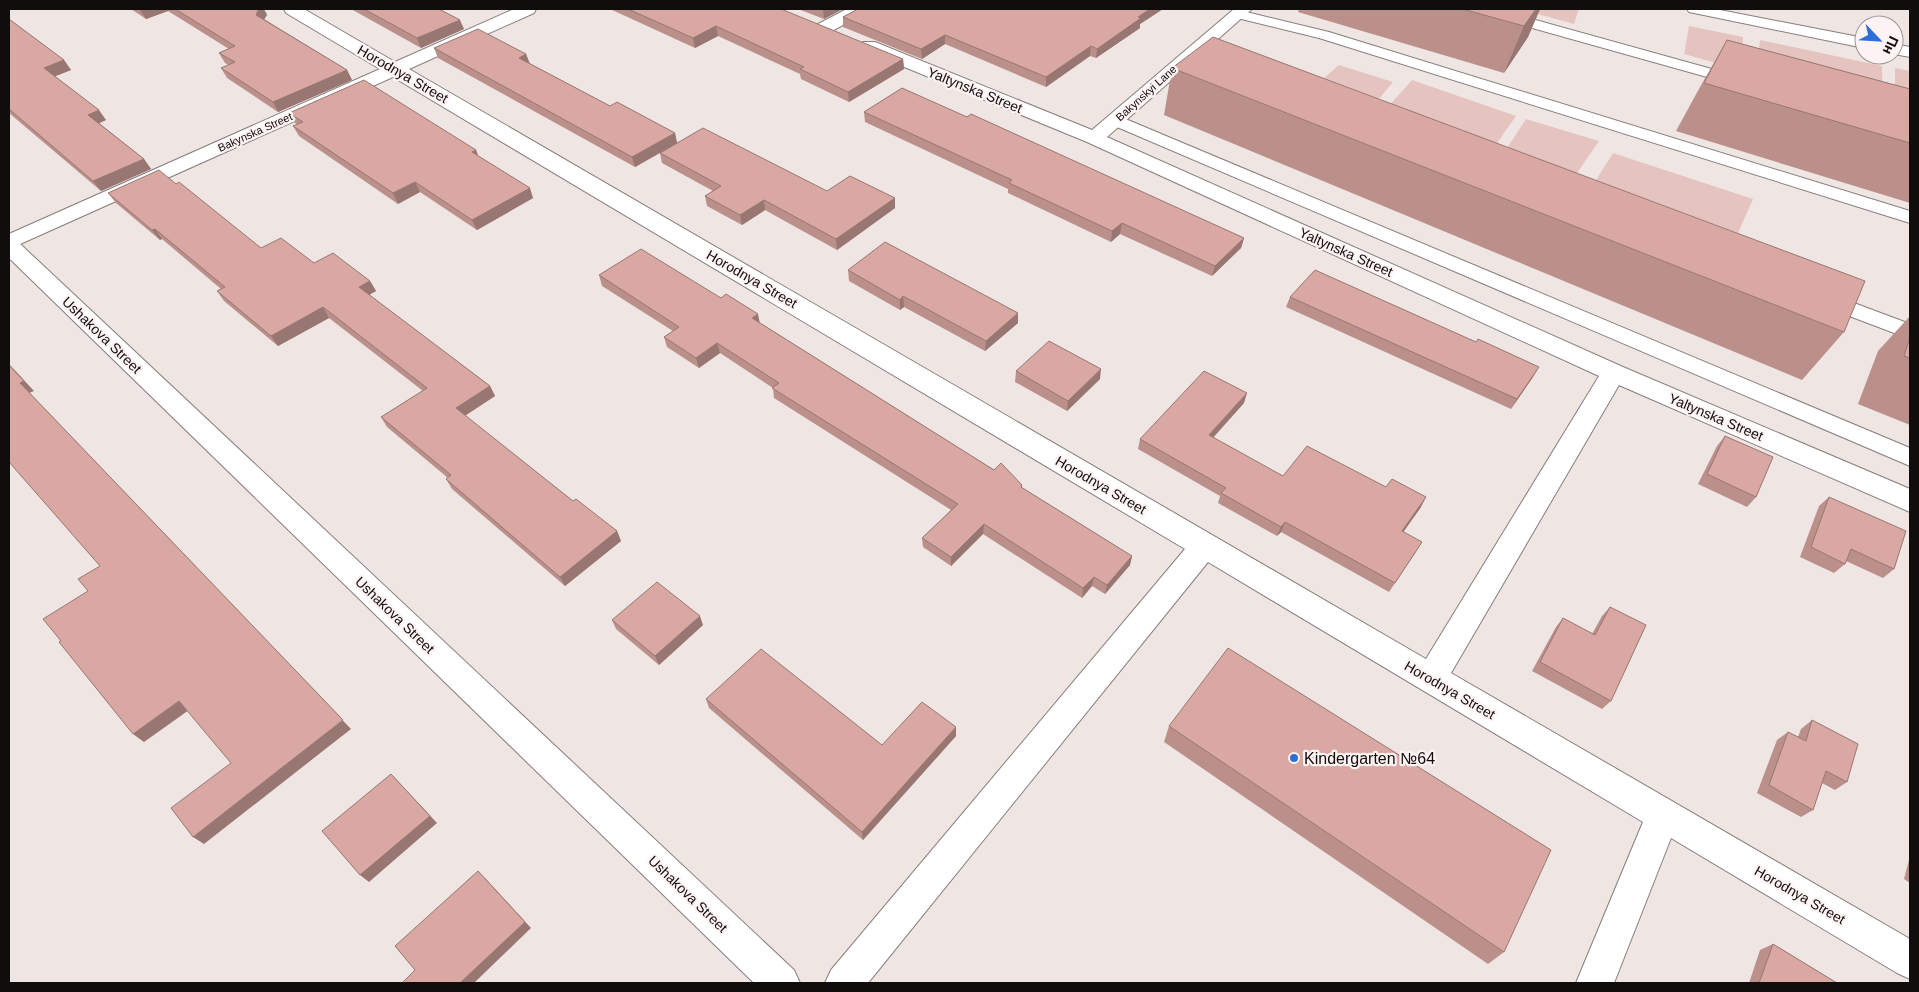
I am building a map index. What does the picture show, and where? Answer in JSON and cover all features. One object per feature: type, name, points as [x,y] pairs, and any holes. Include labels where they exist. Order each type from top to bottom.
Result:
[{"type":"street","name":"Horodnya Street","points":[[292,9],[1910,960]]},
{"type":"street","name":"Bakynska Street","points":[[9,242],[528,9]]},
{"type":"street","name":"Yaltynska Street","points":[[859,9],[815,24],[1094,138],[1614,373],[1910,501]]},
{"type":"street","name":"Bakynskyi Lane","points":[[1094,138],[1241,11]]},
{"type":"street","name":"Ushakova Street","points":[[9,246],[781,983]]},
{"type":"street","points":[[1431,678],[1614,373]]},
{"type":"street","points":[[844,983],[1204,546]]},
{"type":"street","points":[[1595,983],[1664,814]]},
{"type":"lane","points":[[1480,9],[1757,87]]},
{"type":"lane","points":[[1694,9],[1854,41]]},
{"type":"lane","points":[[1241,11],[1910,216]]},
{"type":"lane","points":[[1184,59],[1202,65]]},
{"type":"lane","points":[[1116,120],[1910,457]]},
{"type":"lane","points":[[1803,290],[1910,332]]},
{"type":"shaded area","points":[[1519,9],[1579,9],[1574,24]]},
{"type":"shaded area","points":[[1689,26],[1743,37],[1741,70],[1684,54]]},
{"type":"shaded area","points":[[1760,40],[1854,60],[1854,65],[1882,66],[1883,109],[1756,74]]},
{"type":"shaded area","points":[[1339,65],[1393,82],[1379,99],[1324,78]]},
{"type":"shaded area","points":[[1895,68],[1910,71],[1910,117],[1895,112]]},
{"type":"shaded area","points":[[1412,80],[1516,116],[1495,146],[1386,109]]},
{"type":"shaded area","points":[[1526,119],[1599,141],[1575,176],[1505,151]]},
{"type":"shaded area","points":[[1613,153],[1753,199],[1738,233],[1596,180]]},
{"type":"building","points":[[175,9],[259,9],[256,15],[347,70],[273,102],[221,68],[235,62],[219,53],[235,46]]},
{"type":"building","points":[[364,9],[439,9],[460,20],[417,38]]},
{"type":"building","points":[[628,9],[781,9],[903,59],[848,92],[800,69],[804,67],[716,26],[693,38]]},
{"type":"building","points":[[858,9],[1150,9],[1138,17],[1141,18],[1097,49],[1091,46],[1046,77],[945,35],[921,49],[843,17]]},
{"type":"building","points":[[1462,9],[1536,9],[1524,26]]},
{"type":"building","points":[[9,19],[64,60],[44,68],[99,110],[88,115],[144,159],[93,181],[9,109]]},
{"type":"building","points":[[478,29],[526,54],[519,58],[610,106],[617,102],[675,133],[632,157],[434,48]]},
{"type":"building","points":[[1213,37],[1865,281],[1844,332],[1172,68]]},
{"type":"building","points":[[1727,40],[1910,89],[1910,143],[1704,83]]},
{"type":"building","points":[[364,80],[476,150],[472,152],[530,188],[472,220],[415,182],[393,193],[293,126],[303,122],[289,113]]},
{"type":"building","points":[[902,88],[967,117],[971,114],[1244,238],[1215,266],[1122,223],[1112,231],[1009,183],[1012,180],[864,112]]},
{"type":"building","points":[[703,128],[827,191],[850,176],[895,198],[836,239],[764,200],[740,215],[705,196],[721,186],[660,153]]},
{"type":"building","points":[[159,170],[176,184],[179,182],[261,248],[281,238],[314,263],[333,253],[370,281],[359,287],[490,386],[456,408],[573,501],[576,499],[617,531],[560,577],[446,479],[451,475],[381,417],[427,388],[323,307],[271,336],[217,291],[225,287],[108,193]]},
{"type":"building","points":[[885,242],[1018,313],[986,341],[903,296],[900,300],[848,270]]},
{"type":"building","points":[[641,249],[721,298],[726,294],[758,314],[752,318],[994,470],[1001,463],[1022,485],[1021,487],[1132,556],[1107,585],[1094,577],[1083,588],[984,524],[951,557],[922,538],[958,504],[772,388],[779,383],[717,343],[696,358],[664,337],[679,327],[599,275]]},
{"type":"building","points":[[1315,270],[1476,342],[1478,339],[1539,367],[1517,399],[1290,297]]},
{"type":"building","points":[[1910,337],[1910,358],[1904,356]]},
{"type":"building","points":[[1049,341],[1101,369],[1068,401],[1016,371]]},
{"type":"building","points":[[9,365],[24,381],[20,383],[343,720],[193,837],[171,808],[231,763],[179,701],[133,734],[59,642],[61,641],[43,619],[88,591],[78,579],[100,566],[9,462]]},
{"type":"building","points":[[1204,371],[1247,393],[1209,435],[1283,476],[1307,446],[1386,487],[1392,479],[1426,497],[1402,531],[1422,542],[1395,583],[1285,522],[1281,527],[1221,493],[1226,488],[1140,439]]},
{"type":"building","points":[[1725,436],[1773,457],[1756,497],[1707,474]]},
{"type":"building","points":[[1829,497],[1906,531],[1894,569],[1851,549],[1845,564],[1811,547]]},
{"type":"building","points":[[657,582],[700,616],[655,656],[612,620]]},
{"type":"building","points":[[1610,607],[1646,625],[1611,701],[1540,662],[1563,618],[1595,635]]},
{"type":"building","points":[[1228,648],[1551,850],[1504,952],[1169,726]]},
{"type":"building","points":[[761,649],[882,745],[922,702],[956,727],[862,832],[706,699]]},
{"type":"building","points":[[1812,720],[1858,744],[1847,782],[1826,771],[1813,810],[1769,785],[1788,732],[1806,741]]},
{"type":"building","points":[[391,774],[430,816],[360,875],[322,831]]},
{"type":"building","points":[[478,871],[525,922],[460,983],[402,983],[415,970],[395,946]]},
{"type":"building","points":[[1773,944],[1837,983],[1759,983]]},
{"type":"place","name":"Kindergarten №64","points":[[1294,758]]}]
